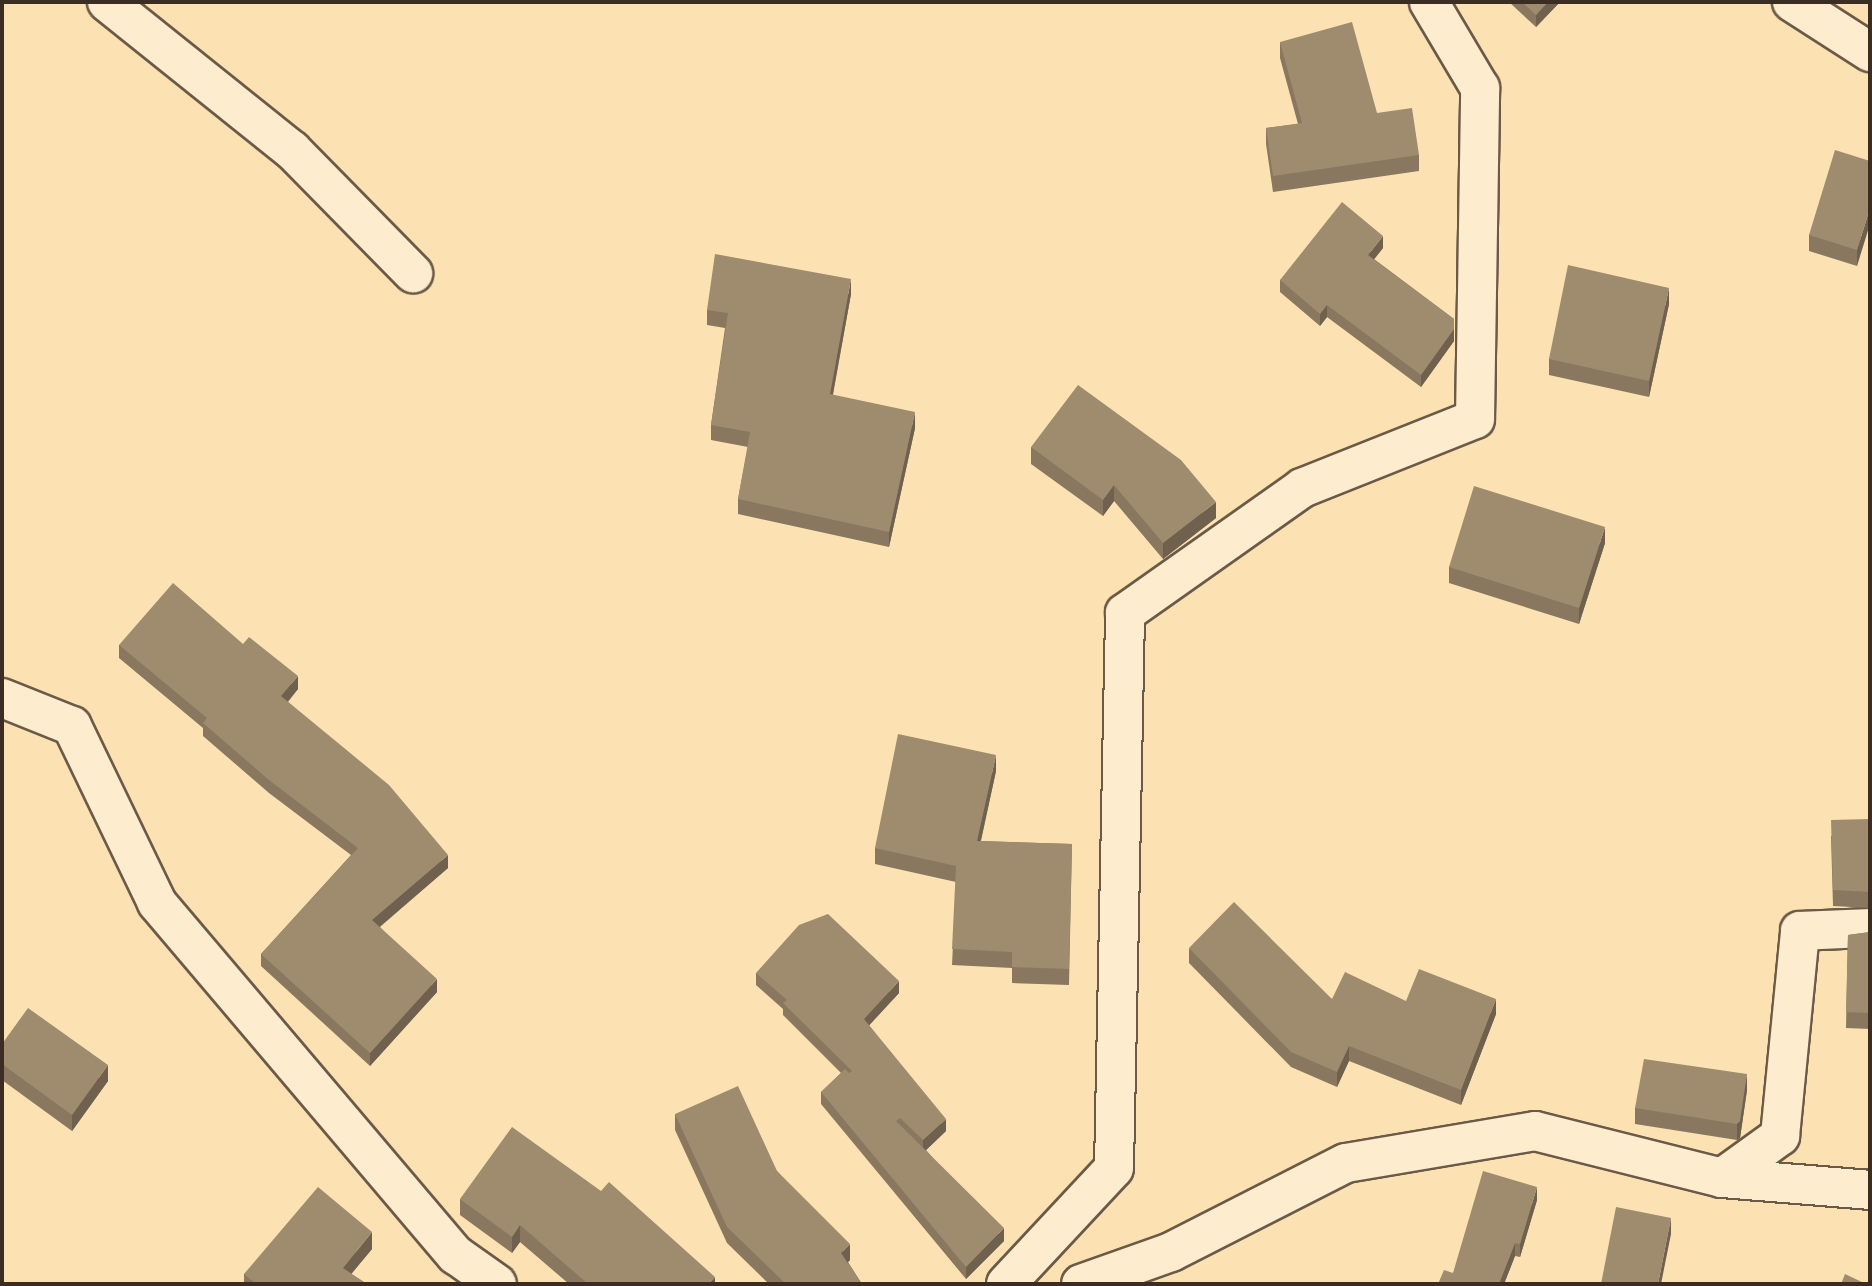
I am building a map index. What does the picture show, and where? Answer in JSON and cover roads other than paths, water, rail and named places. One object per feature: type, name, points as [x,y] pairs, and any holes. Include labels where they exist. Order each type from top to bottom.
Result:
[{"type":"street","points":[[107,2],[292,150],[413,273]]},
{"type":"street","points":[[1006,1284],[1114,1168],[1125,613],[1303,488],[1475,419],[1480,88],[1429,2]]},
{"type":"street","points":[[1792,2],[1870,52]]},
{"type":"street","points":[[2,698],[72,726],[157,903],[456,1255],[497,1284]]},
{"type":"street","points":[[1723,1178],[1780,1136],[1800,931],[1870,928]]},
{"type":"street","points":[[1081,1284],[1171,1252],[1346,1163],[1535,1131],[1723,1178],[1870,1189]]}]
